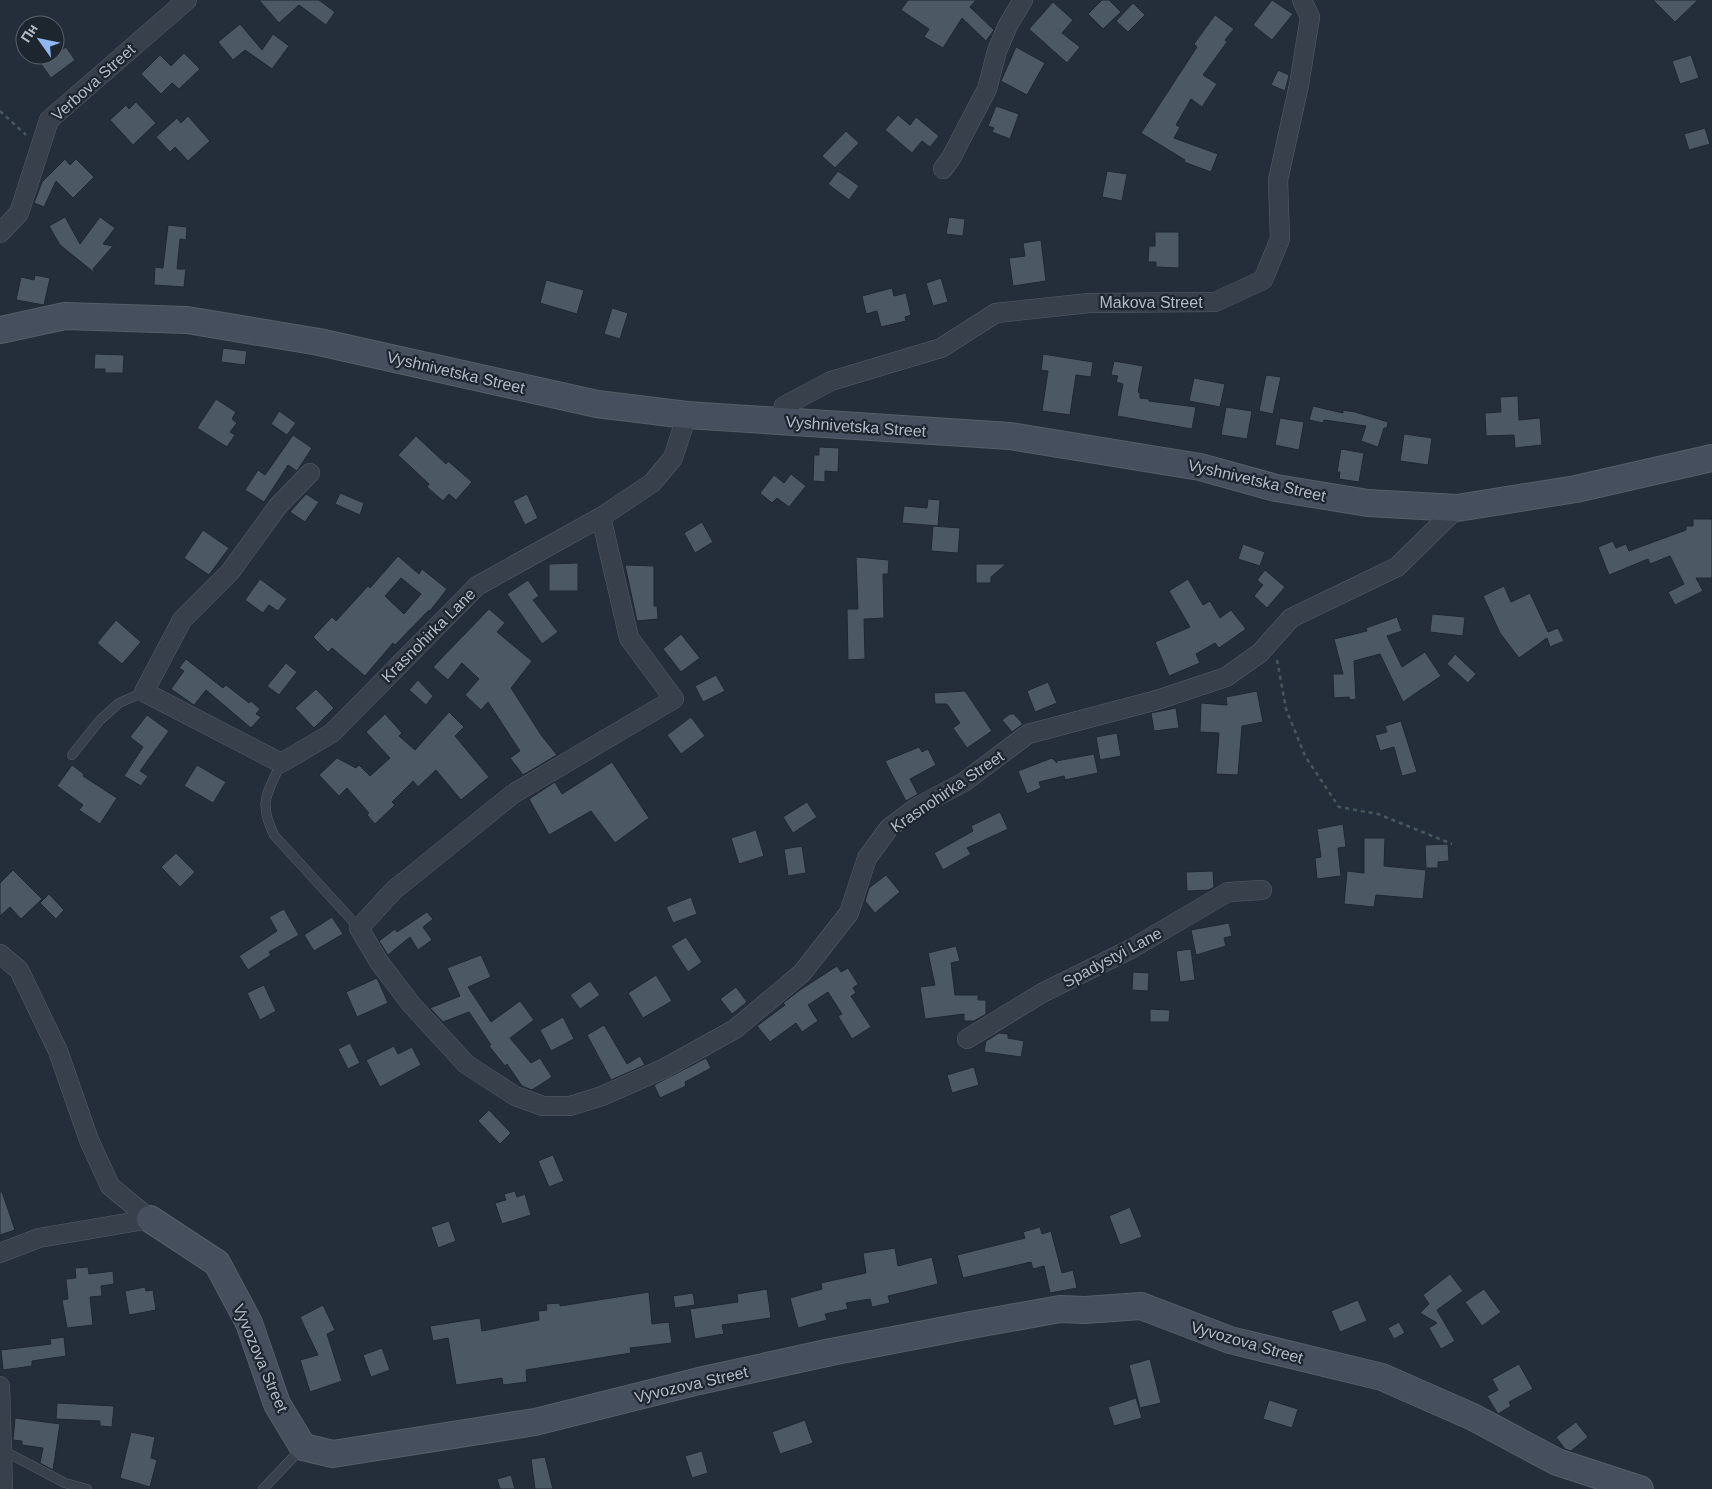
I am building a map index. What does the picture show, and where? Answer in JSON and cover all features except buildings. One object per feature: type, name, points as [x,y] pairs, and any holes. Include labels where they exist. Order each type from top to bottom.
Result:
[{"type":"main road","name":"Vyshnivetska Street","points":[[0,330],[65,316],[187,320],[319,342],[597,404],[687,415],[1010,436],[1200,466],[1276,488],[1368,503],[1457,508],[1576,489],[1712,458]]},
{"type":"main road","name":"Vyvozova Street","points":[[150,1219],[217,1263],[249,1323],[278,1404],[303,1448],[333,1454],[535,1422],[699,1381],[831,1352],[971,1325],[1060,1309],[1085,1310],[1141,1306],[1230,1340],[1382,1377],[1473,1417],[1557,1462],[1640,1489]]},
{"type":"street","name":"Verbova Street","points":[[0,233],[19,213],[49,120],[186,0]]},
{"type":"street","points":[[943,169],[951,158],[987,89],[997,51],[1008,25],[1023,0]]},
{"type":"street","name":"Makova Street","points":[[779,422],[784,406],[831,381],[941,348],[996,313],[1089,303],[1215,302],[1262,280],[1280,239],[1278,180],[1299,85],[1310,17],[1302,0]]},
{"type":"street","name":"Krasnohirka Lane","points":[[281,763],[332,733],[477,586],[601,517],[652,483],[673,458],[687,415]]},
{"type":"street","points":[[281,763],[144,692],[182,620],[230,572],[278,506],[310,473]]},
{"type":"street","name":"Krasnohirka Street","points":[[359,928],[380,962],[411,1004],[466,1064],[515,1096],[536,1104],[570,1106],[602,1096],[663,1069],[735,1029],[802,973],[849,913],[867,858],[889,828],[917,807],[964,782],[1028,734],[1157,700],[1226,677],[1260,654],[1291,618],[1396,567],[1457,508]]},
{"type":"street","points":[[359,928],[394,890],[513,794],[674,698],[629,638],[601,517]]},
{"type":"street","name":"Spadystyi Lane","points":[[967,1039],[1042,993],[1131,949],[1228,892],[1262,890]]},
{"type":"street","name":"Vyvozova Street","points":[[0,954],[19,970],[58,1051],[89,1140],[110,1186],[150,1219]]},
{"type":"street","points":[[0,1252],[38,1238],[150,1219]]},
{"type":"street","points":[[0,1386],[3,1489]]},
{"type":"lane","points":[[72,755],[100,720],[119,703],[144,692]]},
{"type":"lane","points":[[281,763],[265,800],[265,816],[274,835],[359,928]]},
{"type":"lane","points":[[263,1489],[303,1448]]},
{"type":"lane","points":[[2,1450],[64,1483],[87,1489]]},
{"type":"path","points":[[0,111],[40,148]]},
{"type":"path","points":[[1273,638],[1286,709],[1305,756],[1339,807],[1378,814],[1452,844]]}]
